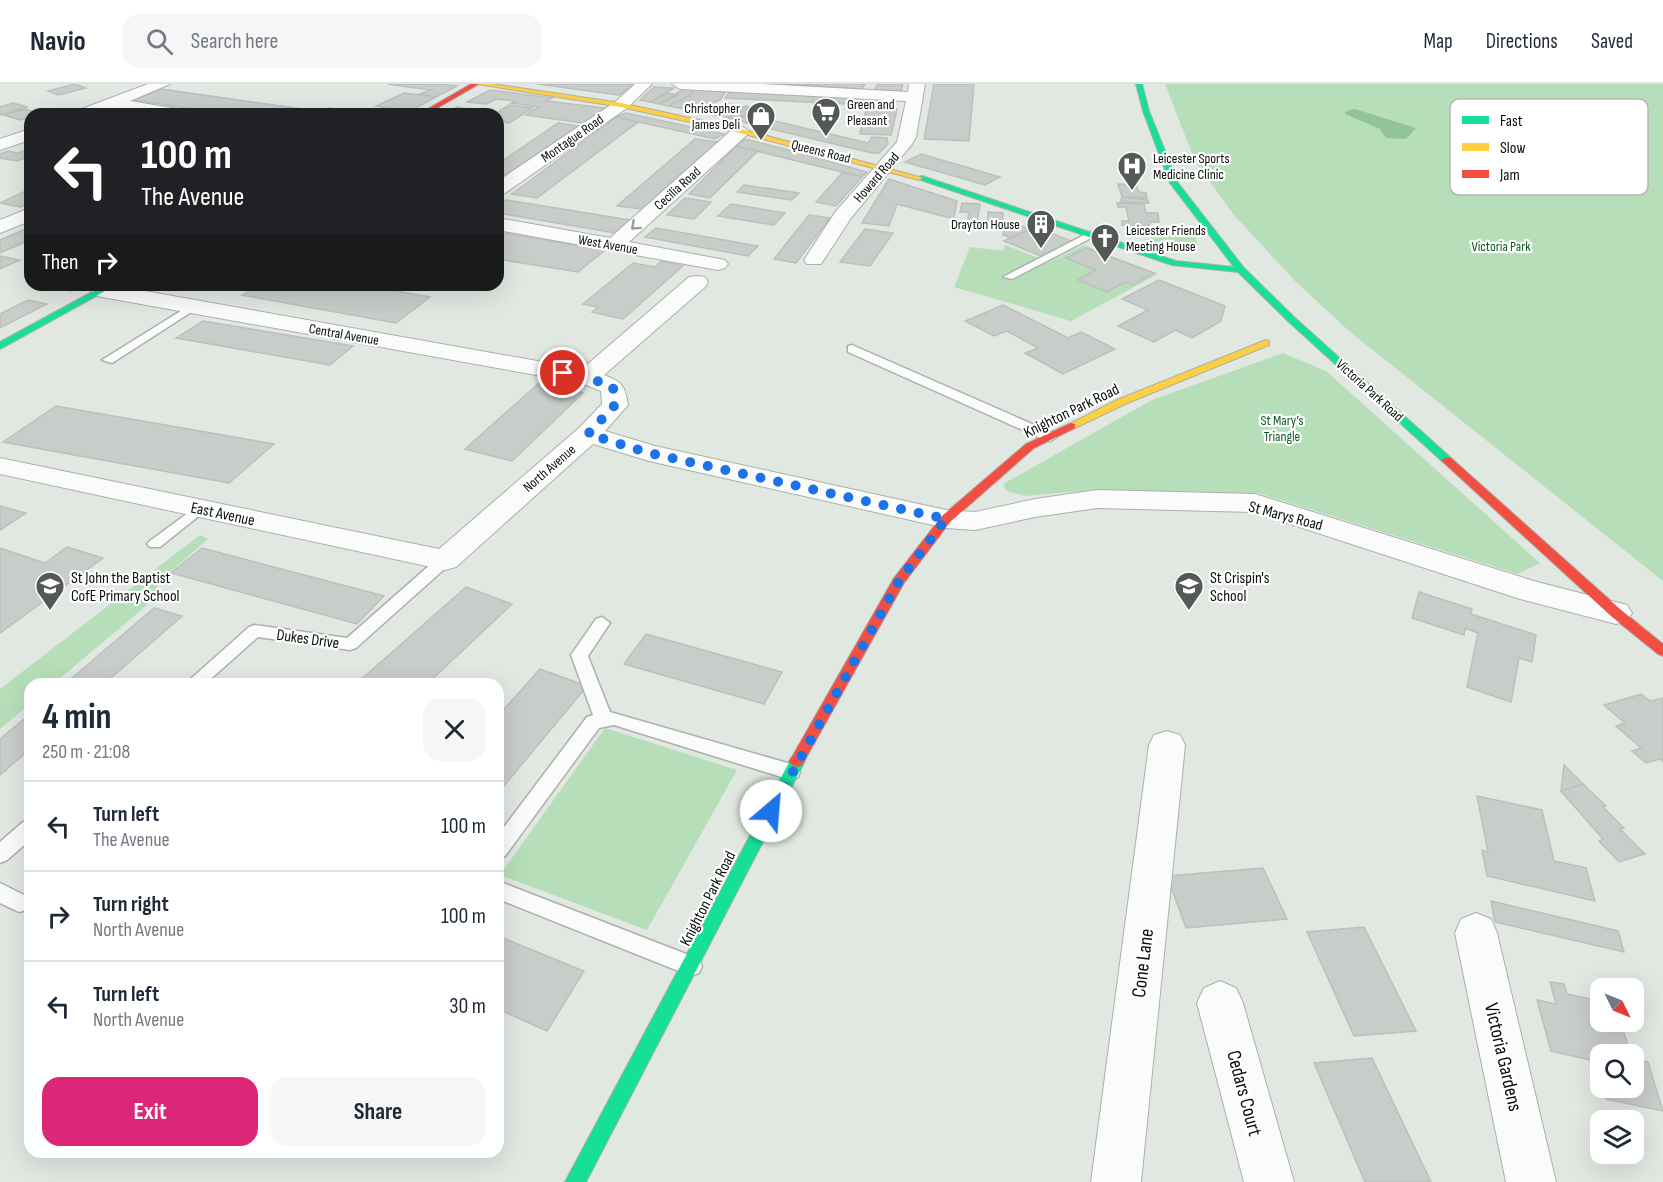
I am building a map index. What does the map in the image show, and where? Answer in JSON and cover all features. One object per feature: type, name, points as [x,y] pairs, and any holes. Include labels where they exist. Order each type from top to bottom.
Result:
[{"type":"street","points":[[83,108],[107,96],[162,84]]},
{"type":"street","points":[[433,108],[478,84]]},
{"type":"street","name":"Queens Road","points":[[478,84],[621,105],[741,131],[885,167],[1094,234],[1175,263],[1242,270]]},
{"type":"street","name":"Montague Road","points":[[504,185],[621,105],[644,84]]},
{"type":"street","points":[[680,84],[916,91]]},
{"type":"street","name":"Victoria Park Road","points":[[1139,84],[1146,111],[1174,183],[1258,288],[1616,613],[1663,651]]},
{"type":"street","name":"Howard Road","points":[[814,260],[833,214],[885,167],[908,137],[916,91]]},
{"type":"street","points":[[107,96],[154,108]]},
{"type":"street","points":[[0,129],[24,134]]},
{"type":"street","name":"Cecilia Road","points":[[614,245],[741,131]]},
{"type":"street","points":[[0,145],[24,136]]},
{"type":"street","points":[[0,227],[24,217]]},
{"type":"street","name":"West Avenue","points":[[504,225],[718,264]]},
{"type":"street","name":"Queens Road","points":[[1152,255],[1195,257],[1211,253],[1222,245]]},
{"type":"street","name":"Queens Road","points":[[1175,263],[1181,269],[1204,278],[1258,288]]},
{"type":"street","points":[[587,377],[697,282]]},
{"type":"street","points":[[0,346],[101,291]]},
{"type":"street","name":"Central Avenue","points":[[120,291],[192,307],[587,377]]},
{"type":"street","name":"Knighton Park Road","points":[[575,1182],[691,966],[791,772],[899,581],[946,519],[1030,446],[1121,402],[1266,343]]},
{"type":"street","name":"North Avenue","points":[[445,560],[588,434],[615,405],[613,387],[587,377]]},
{"type":"street","name":"St Marys Road","points":[[588,434],[649,453],[946,519],[975,521],[1035,508],[1097,499],[1255,503],[1531,591],[1616,613]]},
{"type":"street","name":"East Avenue","points":[[0,466],[445,560]]},
{"type":"street","name":"Cone Lane","points":[[1116,1182],[1167,745]]},
{"type":"street","name":"Victoria Gardens","points":[[1476,933],[1531,1182]]},
{"type":"street","name":"Cedars Court","points":[[1220,1003],[1269,1182]]},
{"type":"lane","points":[[1008,277],[1094,234]]},
{"type":"lane","points":[[108,360],[192,307]]},
{"type":"lane","points":[[852,349],[1050,437]]},
{"type":"lane","points":[[155,544],[200,508]]},
{"type":"lane","name":"Dukes Drive","points":[[201,678],[255,631],[350,644],[445,560]]},
{"type":"lane","points":[[602,623],[579,655],[604,720]]},
{"type":"lane","points":[[504,842],[593,722],[614,718],[791,772]]},
{"type":"lane","points":[[0,854],[24,833]]},
{"type":"lane","points":[[0,892],[19,903]]},
{"type":"lane","points":[[504,892],[691,966]]},
{"type":"green space","name":"Victoria Park","points":[[1165,84],[1663,84],[1663,581],[1349,331],[1295,281],[1234,215],[1195,161]]},
{"type":"green space","points":[[1193,232],[1198,245],[1191,248],[1162,247],[1142,240]]},
{"type":"green space","points":[[1005,245],[1049,262],[1084,245],[1158,274],[1071,321],[954,287],[970,247],[1003,251]]},
{"type":"green space","name":"St Mary’s Triangle","points":[[1283,353],[1326,371],[1540,563],[1518,574],[1258,493],[1093,490],[1025,496],[1007,491],[1003,484],[1152,400]]},
{"type":"green space","points":[[200,535],[208,539],[162,579],[146,606],[60,678],[24,678],[24,709],[0,729],[0,689]]},
{"type":"green space","points":[[605,728],[737,770],[647,930],[504,876],[504,869]]},
{"type":"shaded area","points":[[1355,109],[1416,128],[1406,139],[1386,138],[1380,129],[1345,114],[1346,111]]},
{"type":"building","points":[[75,84],[86,88],[58,95],[48,91]]},
{"type":"building","points":[[388,84],[457,86],[436,97],[420,94],[430,90]]},
{"type":"building","points":[[537,84],[635,84],[619,95]]},
{"type":"building","points":[[785,84],[865,84],[862,89]]},
{"type":"building","points":[[877,84],[903,84],[901,91],[875,90]]},
{"type":"building","points":[[934,84],[974,84],[969,141],[924,139]]},
{"type":"building","points":[[654,87],[674,88],[650,102],[640,100]]},
{"type":"building","points":[[685,88],[694,89],[689,96],[668,106],[659,104]]},
{"type":"building","points":[[161,89],[295,108],[187,108],[133,100]]},
{"type":"building","points":[[696,89],[726,91],[720,100],[695,111],[668,106],[691,95]]},
{"type":"building","points":[[490,90],[552,98],[546,101],[605,108],[583,123],[526,115],[539,107],[511,103],[514,101],[496,99],[486,104],[467,102]]},
{"type":"building","points":[[731,90],[888,98],[885,106],[725,98]]},
{"type":"building","points":[[404,93],[436,97],[416,108],[376,106]]},
{"type":"building","points":[[668,93],[678,95],[659,104],[650,102]]},
{"type":"building","points":[[13,103],[27,107],[0,115],[0,107]]},
{"type":"building","points":[[729,104],[709,114],[695,111],[708,105],[716,107]]},
{"type":"building","points":[[729,104],[736,105],[717,116],[708,114]]},
{"type":"building","points":[[509,105],[533,108],[509,123],[504,122],[504,108]]},
{"type":"building","points":[[746,106],[751,107],[727,118],[717,116]]},
{"type":"building","points":[[878,108],[897,109],[891,135],[860,134],[866,110],[878,111]]},
{"type":"building","points":[[24,109],[24,119],[20,120],[4,115]]},
{"type":"building","points":[[746,109],[751,111],[736,120],[727,118]]},
{"type":"building","points":[[757,112],[763,113],[745,122],[736,120]]},
{"type":"building","points":[[626,113],[724,134],[715,139],[616,117]]},
{"type":"building","points":[[616,117],[638,122],[537,198],[512,194]]},
{"type":"building","points":[[758,117],[868,143],[872,137],[887,138],[888,144],[879,153],[872,153],[746,123]]},
{"type":"building","points":[[558,123],[578,126],[504,176],[504,160]]},
{"type":"building","points":[[695,139],[718,142],[642,209],[617,206]]},
{"type":"building","points":[[745,139],[867,172],[862,177],[736,146]]},
{"type":"building","points":[[736,146],[758,151],[710,198],[689,194]]},
{"type":"building","points":[[8,151],[17,153],[24,151],[24,158],[17,161],[0,158],[0,154]]},
{"type":"building","points":[[921,154],[1000,177],[985,185],[905,162]]},
{"type":"building","points":[[843,172],[862,177],[836,206],[816,202]]},
{"type":"building","points":[[889,179],[957,201],[954,219],[897,204],[889,226],[862,223]]},
{"type":"building","points":[[1118,184],[1136,185],[1139,192],[1146,193],[1147,198],[1122,197]]},
{"type":"building","points":[[744,185],[799,193],[792,200],[737,192]]},
{"type":"building","points":[[24,192],[24,205],[20,207],[0,203]]},
{"type":"building","points":[[1122,197],[1148,200],[1149,203],[1120,202]]},
{"type":"building","points":[[685,198],[711,202],[694,219],[667,215]]},
{"type":"building","points":[[504,202],[630,220],[615,233],[504,214]]},
{"type":"building","points":[[962,203],[980,204],[976,229],[966,229],[969,212],[960,212]]},
{"type":"building","points":[[1117,203],[1144,204],[1146,213],[1158,213],[1159,222],[1150,222],[1149,226],[1122,225],[1122,221],[1129,221],[1126,207],[1118,207]]},
{"type":"building","points":[[731,204],[785,213],[774,225],[718,216]]},
{"type":"building","points":[[988,212],[1003,213],[1002,230],[987,229]]},
{"type":"building","points":[[809,215],[830,218],[796,263],[774,259]]},
{"type":"building","points":[[1013,223],[1030,229],[1011,238],[1003,235],[1004,227]]},
{"type":"building","name":"Drayton House","points":[[1035,227],[1074,242],[1043,257],[1004,241]]},
{"type":"building","points":[[656,228],[758,246],[748,256],[645,237]]},
{"type":"building","points":[[865,229],[893,233],[870,266],[840,262]]},
{"type":"building","points":[[24,230],[24,243],[0,253],[0,240]]},
{"type":"building","points":[[504,233],[605,250],[578,272],[504,260]]},
{"type":"building","name":"Leicester Friends Meeting House","points":[[1086,248],[1154,273],[1133,285],[1125,282],[1107,292],[1078,280],[1096,270],[1066,258]]},
{"type":"building","points":[[0,256],[20,260],[0,269]]},
{"type":"building","points":[[661,261],[683,266],[623,319],[592,312],[598,307],[583,304],[633,263],[655,267]]},
{"type":"building","points":[[1159,280],[1225,306],[1221,321],[1192,338],[1175,330],[1154,342],[1118,326],[1148,310],[1122,299]]},
{"type":"building","points":[[249,291],[396,291],[430,297],[396,323],[242,295]]},
{"type":"building","points":[[28,300],[47,304],[0,328],[0,314]]},
{"type":"building","points":[[1003,305],[1068,338],[1081,332],[1115,349],[1063,374],[1025,353],[1038,348],[1007,331],[994,336],[965,321]]},
{"type":"building","points":[[203,321],[353,346],[330,365],[176,338]]},
{"type":"building","points":[[539,383],[583,393],[512,461],[465,449]]},
{"type":"building","points":[[56,406],[274,444],[229,483],[3,442]]},
{"type":"building","points":[[0,506],[26,513],[0,530]]},
{"type":"building","points":[[67,547],[103,558],[0,633],[0,548],[45,563]]},
{"type":"building","points":[[202,548],[384,596],[357,624],[171,573]]},
{"type":"building","points":[[466,587],[512,604],[433,678],[363,678]]},
{"type":"building","points":[[1419,592],[1472,609],[1471,614],[1536,635],[1532,662],[1519,658],[1511,702],[1467,687],[1478,633],[1465,628],[1464,635],[1412,618]]},
{"type":"building","points":[[154,608],[182,616],[111,678],[72,678]]},
{"type":"building","points":[[646,634],[782,672],[764,704],[624,664]]},
{"type":"building","points":[[540,669],[587,686],[504,786],[504,709]]},
{"type":"building","points":[[1641,694],[1650,701],[1663,698],[1663,762],[1660,759],[1646,763],[1632,751],[1641,748],[1616,726],[1625,723],[1604,705]]},
{"type":"building","points":[[24,719],[24,754],[0,775],[0,739]]},
{"type":"building","points":[[1564,765],[1583,784],[1561,791]]},
{"type":"building","points":[[1583,784],[1606,806],[1603,807],[1624,828],[1620,829],[1645,854],[1619,862],[1599,841],[1603,839],[1561,791]]},
{"type":"building","points":[[1477,796],[1542,810],[1554,861],[1586,868],[1595,901],[1487,876],[1482,850],[1488,852]]},
{"type":"building","points":[[1263,868],[1287,919],[1186,928],[1167,876]]},
{"type":"building","points":[[1491,901],[1618,931],[1624,952],[1495,922]]},
{"type":"building","points":[[1364,927],[1416,1031],[1354,1036],[1307,932]]},
{"type":"building","points":[[504,938],[584,971],[547,1031],[504,1012]]},
{"type":"building","points":[[1550,982],[1564,984],[1567,994],[1590,999],[1590,1032],[1623,1032],[1628,1044],[1590,1044],[1590,1060],[1551,1051],[1537,1000],[1556,1004]]},
{"type":"building","points":[[1372,1058],[1431,1182],[1365,1182],[1314,1063]]},
{"type":"building","points":[[1644,1061],[1648,1062],[1663,1111],[1606,1099],[1644,1098]]},
{"type":"traffic: fast","points":[[1139,84],[1146,111],[1174,183],[1241,270],[1292,320],[1447,460]]},
{"type":"traffic: fast","points":[[919,178],[1175,263],[1241,270]]},
{"type":"traffic: fast","points":[[0,346],[101,291]]},
{"type":"traffic: fast","points":[[575,1182],[797,761]]},
{"type":"traffic: slow","points":[[480,84],[621,105],[741,131],[919,178]]},
{"type":"traffic: slow","points":[[1071,426],[1121,402],[1266,343]]},
{"type":"traffic: jam","points":[[433,108],[476,84]]},
{"type":"traffic: jam","points":[[797,761],[899,581],[946,519],[1030,446],[1071,426]]},
{"type":"traffic: jam","points":[[1447,460],[1616,613],[1663,651]]},
{"type":"place","name":"Green and Pleasant","points":[[826,138]]},
{"type":"place","name":"Christopher James Deli","points":[[761,142]]},
{"type":"place","name":"Leicester Sports Medicine Clinic","points":[[1132,192]]},
{"type":"place","name":"Drayton House","points":[[1041,250]]},
{"type":"place","name":"Leicester Friends Meeting House","points":[[1105,264]]},
{"type":"place","name":"St John the Baptist CofE Primary School","points":[[50,612]]},
{"type":"place","name":"St Crispin's School","points":[[1189,612]]},
{"type":"route","points":[[563,373],[587,377],[613,387],[615,405],[588,434],[649,453],[946,519],[899,581],[771,811]]}]
